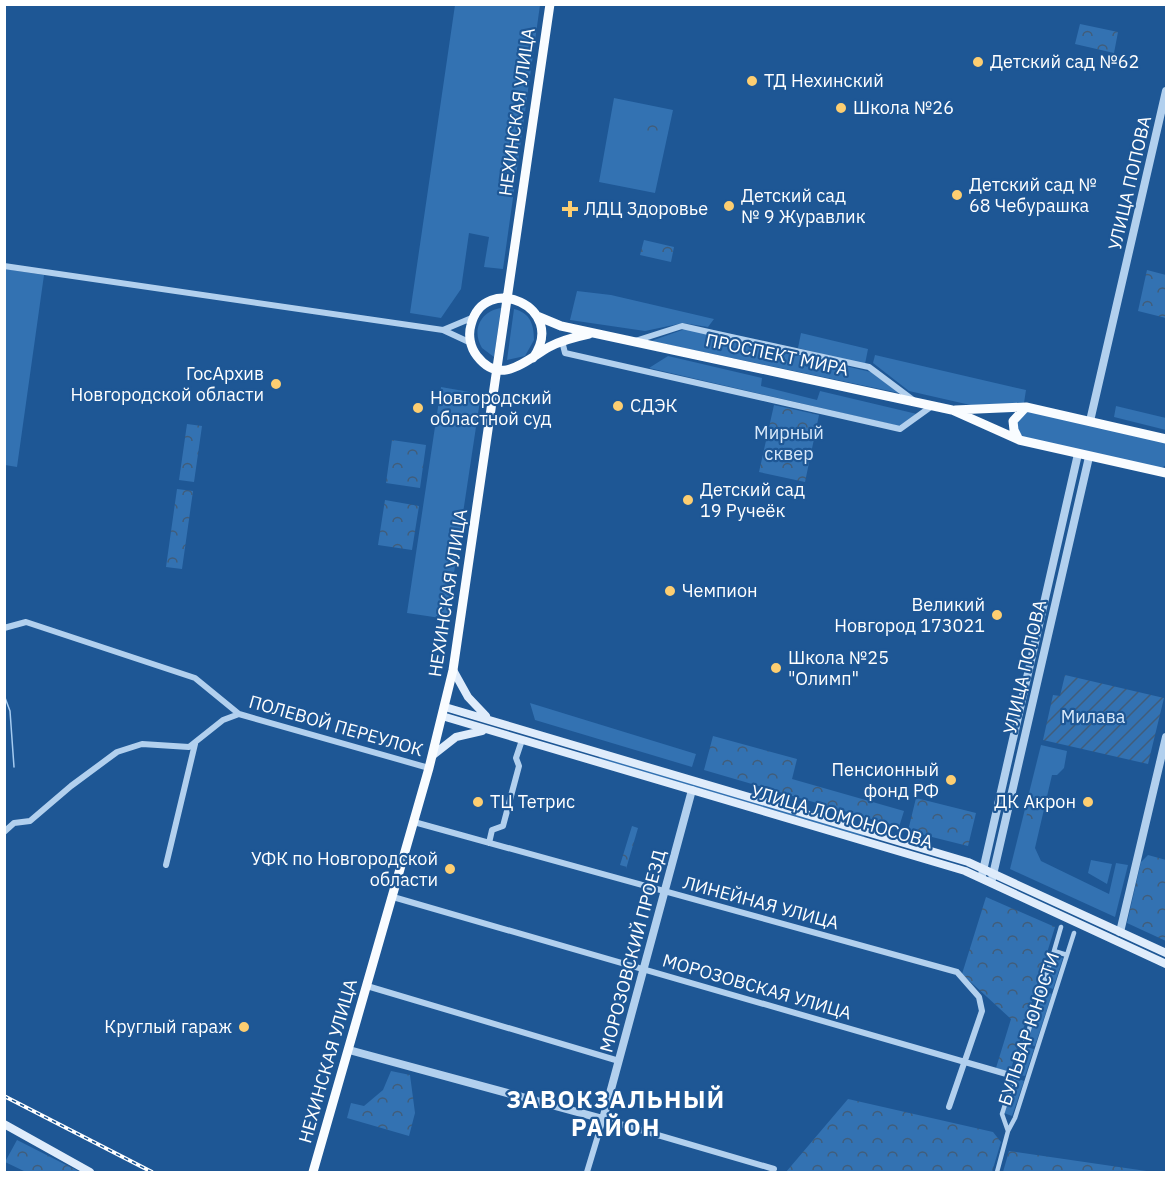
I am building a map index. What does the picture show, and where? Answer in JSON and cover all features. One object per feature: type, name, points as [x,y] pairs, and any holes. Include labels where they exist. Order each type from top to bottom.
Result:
[{"type":"main road","name":"НЕХИНСКАЯ УЛИЦА","points":[[313,1173],[433,755],[453,670],[499,369],[550,4]]},
{"type":"main road","name":"ПРОСПЕКТ МИРА","points":[[508,298],[525,303],[537,316],[561,326],[952,410],[1019,440],[1165,472]]},
{"type":"main road","points":[[499,369],[481,361],[471,344],[470,334],[474,317],[488,302],[508,298]]},
{"type":"main road","points":[[532,358],[541,338],[537,316]]},
{"type":"main road","name":"ПРОСПЕКТ МИРА","points":[[499,369],[520,367],[562,341],[594,333]]},
{"type":"main road","name":"ПРОСПЕКТ МИРА","points":[[952,410],[1026,407],[1167,440]]},
{"type":"main road","points":[[1019,440],[1013,421],[1026,407]]},
{"type":"main road","name":"УЛИЦА ЛОМОНОСОВА","points":[[453,670],[475,706],[497,722]]},
{"type":"main road","name":"УЛИЦА ЛОМОНОСОВА","points":[[444,711],[497,722],[692,790],[869,837],[991,883],[1167,964]]},
{"type":"main road","name":"УЛИЦА ЛОМОНОСОВА","points":[[444,711],[522,740],[595,757],[983,869],[1167,953]]},
{"type":"main road","name":"УЛИЦА ЛОМОНОСОВА","points":[[433,755],[452,740],[467,733],[497,732]]},
{"type":"main road","points":[[4,1124],[90,1173]]},
{"type":"street","name":"УЛИЦА ПОПОВА","points":[[1090,421],[1167,92]]},
{"type":"street","points":[[4,266],[442,330],[471,344]]},
{"type":"street","points":[[442,330],[474,317]]},
{"type":"street","points":[[635,341],[682,326],[703,330],[869,367],[915,402]]},
{"type":"street","points":[[562,341],[565,353],[900,429],[932,406]]},
{"type":"street","name":"УЛИЦА ПОПОВА","points":[[981,879],[1078,454]]},
{"type":"street","name":"УЛИЦА ПОПОВА","points":[[991,883],[1089,457]]},
{"type":"street","points":[[1066,511],[1076,513]]},
{"type":"street","name":"ПОЛЕВОЙ ПЕРЕУЛОК","points":[[4,628],[26,622],[195,678],[239,714],[429,768]]},
{"type":"street","points":[[4,832],[14,823],[30,821],[71,786],[117,752],[142,744],[183,748],[195,744],[223,720],[239,714]]},
{"type":"street","points":[[1120,932],[1167,737]]},
{"type":"street","points":[[489,843],[492,830],[503,826],[519,766],[516,758],[522,740]]},
{"type":"street","points":[[166,865],[195,744]]},
{"type":"street","name":"МОРОЗОВСКИЙ ПРОЕЗД","points":[[603,1119],[692,790]]},
{"type":"street","name":"ЛИНЕЙНАЯ УЛИЦА","points":[[414,822],[957,972],[979,997],[982,1011],[950,1107]]},
{"type":"street","name":"МОРОЗОВСКАЯ УЛИЦА","points":[[393,897],[1010,1075]]},
{"type":"street","points":[[997,1173],[1008,1131],[1002,1114],[1061,927]]},
{"type":"street","name":"БУЛЬВАР ЮНОСТИ","points":[[1008,1131],[1074,933]]},
{"type":"street","points":[[1054,951],[1067,955]]},
{"type":"street","points":[[367,986],[619,1061]]},
{"type":"street","points":[[348,1050],[603,1119],[774,1169]]},
{"type":"street","points":[[587,1173],[603,1119]]},
{"type":"green space","points":[[455,5],[540,5],[503,269],[484,267],[489,237],[469,233],[461,289],[441,318],[410,313]]},
{"type":"green space","points":[[1080,24],[1118,32],[1114,53],[1075,44]]},
{"type":"green space","points":[[614,98],[673,110],[655,193],[599,182]]},
{"type":"green space","points":[[649,116],[663,119],[657,144],[644,141]]},
{"type":"green space","points":[[644,240],[674,247],[671,262],[640,255]]},
{"type":"green space","points":[[5,269],[44,275],[17,467],[5,465]]},
{"type":"green space","points":[[1147,270],[1166,275],[1166,318],[1138,311]]},
{"type":"green space","points":[[577,291],[611,295],[714,319],[708,327],[683,323],[645,331],[570,320]]},
{"type":"green space","points":[[501,308],[494,357],[482,348],[478,328],[483,317]]},
{"type":"green space","points":[[514,309],[524,313],[530,320],[534,340],[525,356],[507,360]]},
{"type":"green space","points":[[685,329],[871,372],[899,393],[651,341]]},
{"type":"green space","points":[[801,333],[868,349],[865,364],[798,348]]},
{"type":"green space","points":[[875,355],[1026,390],[1024,403],[979,407],[909,391],[873,363]]},
{"type":"green space","points":[[668,356],[762,378],[761,386],[817,400],[820,391],[917,414],[899,426],[649,368]]},
{"type":"green space","points":[[441,387],[481,394],[447,619],[407,613]]},
{"type":"green space","name":"Мирный сквер","points":[[774,405],[819,415],[805,482],[759,472]]},
{"type":"green space","points":[[1116,406],[1166,418],[1166,430],[1114,417]]},
{"type":"green space","points":[[1026,411],[1164,441],[1166,465],[1160,469],[1023,438],[1016,427],[1018,417]]},
{"type":"green space","points":[[187,424],[202,426],[194,482],[179,480]]},
{"type":"green space","points":[[392,440],[426,445],[420,488],[386,483]]},
{"type":"green space","points":[[177,489],[193,491],[182,569],[166,567]]},
{"type":"green space","points":[[385,500],[419,506],[412,550],[378,545]]},
{"type":"green space","name":"Милава","points":[[1065,675],[1164,698],[1148,764],[1043,740],[1053,695],[1060,696]]},
{"type":"green space","points":[[530,703],[696,754],[692,767],[535,720]]},
{"type":"green space","points":[[713,736],[797,759],[792,779],[904,811],[899,827],[704,770]]},
{"type":"green space","points":[[1041,745],[1067,751],[1064,768],[1057,775],[1052,775],[1035,848],[1041,861],[1109,894],[1116,863],[1128,865],[1115,917],[1010,869]]},
{"type":"green space","points":[[600,756],[865,834],[864,837],[599,759]]},
{"type":"green space","points":[[1032,794],[1040,796],[1038,802],[1043,803],[1042,810],[1036,811],[1032,826],[1038,826],[1036,836],[1020,841]]},
{"type":"green space","points":[[916,798],[976,813],[968,846],[908,831]]},
{"type":"green space","points":[[632,826],[638,828],[627,867],[620,865]]},
{"type":"green space","points":[[1148,855],[1166,860],[1166,941],[1127,923],[1141,862]]},
{"type":"green space","points":[[1091,860],[1112,864],[1107,884],[1088,873]]},
{"type":"green space","points":[[986,897],[1055,927],[1010,1072],[996,1068],[1011,1019],[962,974]]},
{"type":"green space","points":[[1055,956],[1063,958],[1053,989],[1045,986]]},
{"type":"green space","points":[[1044,991],[1052,994],[1035,1046],[1026,1044]]},
{"type":"green space","points":[[1026,1047],[1034,1049],[1025,1076],[1016,1074]]},
{"type":"green space","points":[[391,1071],[410,1075],[415,1113],[409,1136],[347,1118],[351,1103],[364,1106],[383,1090]]},
{"type":"green space","points":[[1016,1078],[1024,1081],[1012,1116],[1004,1113]]},
{"type":"green space","points":[[848,1099],[993,1132],[1001,1142],[992,1172],[786,1172]]},
{"type":"green space","points":[[17,1140],[80,1172],[26,1172],[5,1162]]},
{"type":"green space","points":[[1009,1151],[1153,1172],[1003,1172]]},
{"type":"waterway","points":[[4,695],[10,711],[14,767]]},
{"type":"railway","points":[[4,1096],[152,1172]]},
{"type":"place","name":"Детский сад №62","points":[[978,62]]},
{"type":"place","name":"ТД Нехинский","points":[[752,81]]},
{"type":"place","name":"Школа №26","points":[[841,108]]},
{"type":"place","name":"Детский сад № 68 Чебурашка","points":[[957,195]]},
{"type":"place","name":"Детский сад № 9 Журавлик","points":[[729,206]]},
{"type":"place","name":"ЛДЦ Здоровье","points":[[570,209]]},
{"type":"place","name":"ГосАрхив Новгородской области","points":[[276,384]]},
{"type":"place","name":"СДЭК","points":[[618,406]]},
{"type":"place","name":"Новгородский областной суд","points":[[418,408]]},
{"type":"place","name":"Детский сад 19 Ручеёк","points":[[688,500]]},
{"type":"place","name":"Чемпион","points":[[670,591]]},
{"type":"place","name":"Великий Новгород 173021","points":[[997,615]]},
{"type":"place","name":"Школа №25 \"Олимп\"","points":[[776,668]]},
{"type":"place","name":"Пенсионный фонд РФ","points":[[951,780]]},
{"type":"place","name":"ТЦ Тетрис","points":[[478,802]]},
{"type":"place","name":"ДК Акрон","points":[[1088,802]]},
{"type":"place","name":"УФК по Новгородской области","points":[[450,869]]},
{"type":"place","name":"Круглый гараж","points":[[244,1027]]},
{"type":"district","name":"ЗАВОКЗАЛЬНЫЙ РАЙОН","points":[[616,1114]]}]
